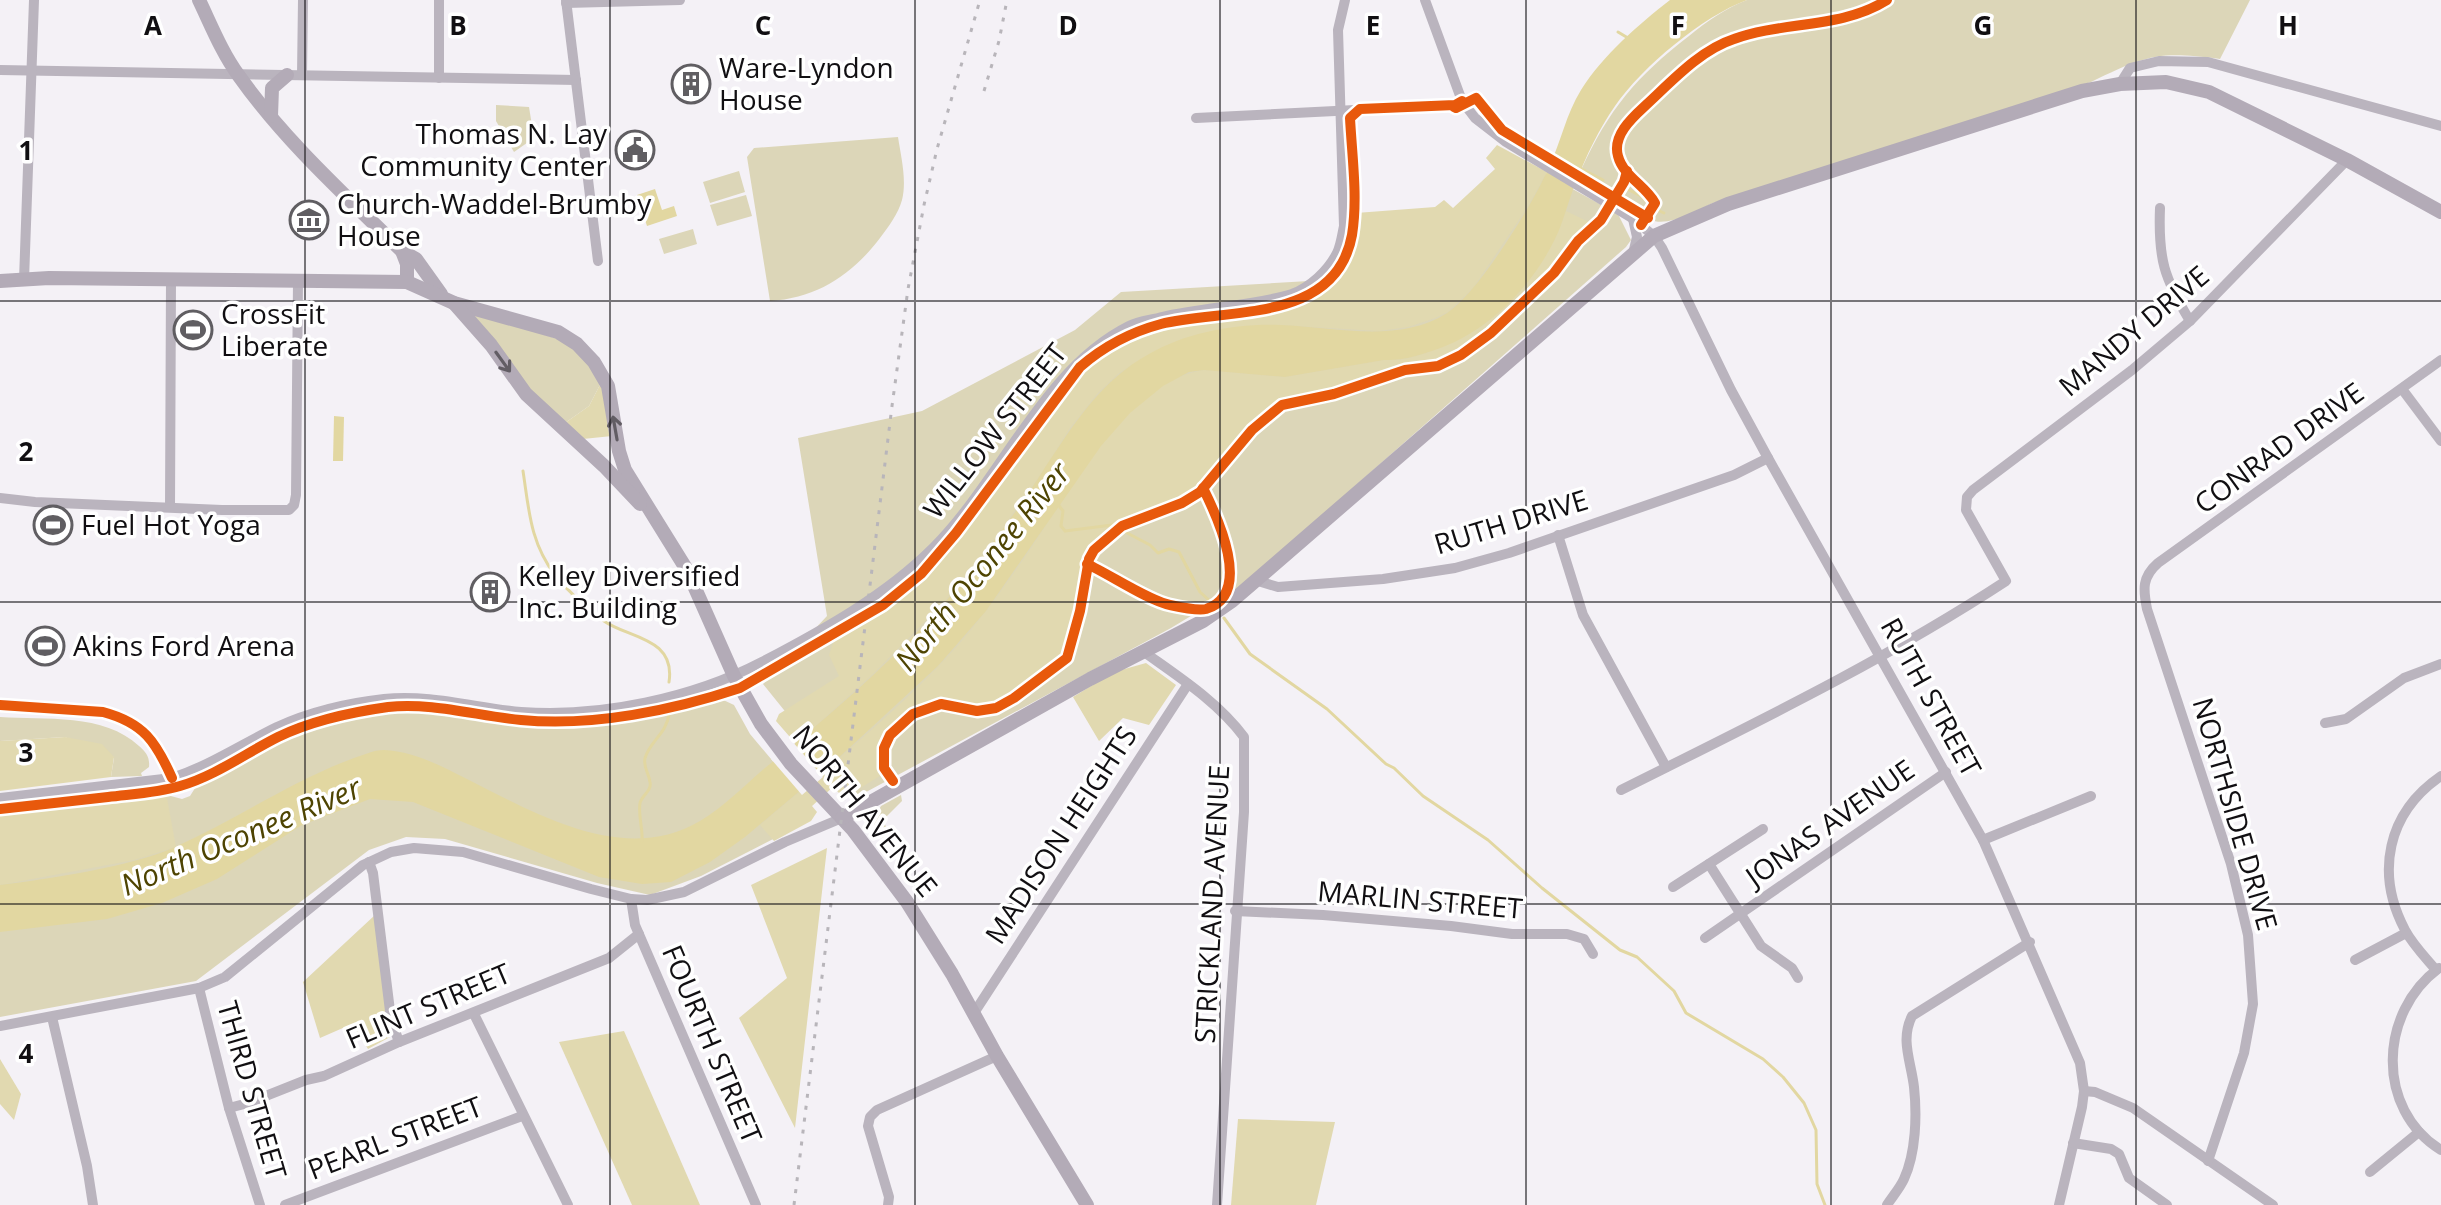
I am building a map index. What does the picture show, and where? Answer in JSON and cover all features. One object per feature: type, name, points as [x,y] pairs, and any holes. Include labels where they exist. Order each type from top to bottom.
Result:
[{"type":"main road","points":[[199,0],[237,73],[271,117],[402,251],[416,259],[449,300]]},
{"type":"main road","points":[[271,117],[272,88],[295,75]]},
{"type":"main road","points":[[842,818],[1203,621],[1258,581],[1654,236],[1728,204],[2040,103],[2120,84],[2166,82],[2209,92],[2347,160],[2441,212]]},
{"type":"main road","points":[[0,281],[407,282],[407,264],[402,251]]},
{"type":"main road","name":"NORTH AVENUE","points":[[407,282],[449,300],[558,332],[577,344],[594,362],[608,386],[625,470],[662,528],[710,619],[734,676],[761,724],[842,818],[907,902],[1087,1205]]},
{"type":"main road","name":"NORTH AVENUE","points":[[449,300],[491,345],[526,394],[604,466],[662,528]]},
{"type":"street","points":[[24,280],[34,0]]},
{"type":"street","points":[[295,75],[303,0]]},
{"type":"street","points":[[439,0],[439,78]]},
{"type":"street","points":[[598,261],[566,1],[680,0]]},
{"type":"street","name":"WILLOW STREET","points":[[0,798],[172,778],[196,770],[280,726],[360,702],[411,699],[523,712],[581,711],[682,695],[734,676],[888,589],[935,545],[976,496],[1060,381],[1087,352],[1132,325],[1189,310],[1294,293],[1318,278],[1338,252],[1344,226],[1338,30],[1345,0]]},
{"type":"street","points":[[1425,0],[1462,101],[1487,128],[1619,209],[1654,236]]},
{"type":"street","points":[[2120,84],[2130,68],[2159,61],[2208,62],[2441,126]]},
{"type":"street","points":[[0,70],[576,80]]},
{"type":"street","points":[[1196,118],[1455,105],[1462,101]]},
{"type":"street","name":"MANDY DRIVE","points":[[1881,656],[1949,619],[2006,581],[1966,510],[1967,497],[1973,490],[2132,370],[2190,321],[2347,160]]},
{"type":"street","points":[[2160,208],[2160,250],[2169,287],[2190,321]]},
{"type":"street","points":[[1632,218],[1637,237],[1632,255]]},
{"type":"street","name":"RUTH STREET","points":[[1654,236],[1768,458],[1983,840],[2030,942],[2080,1063],[2084,1091],[2059,1205]]},
{"type":"street","points":[[170,507],[171,280]]},
{"type":"street","points":[[0,498],[35,502],[289,510],[294,505],[296,495],[298,281]]},
{"type":"street","name":"CONRAD DRIVE","points":[[2146,576],[2158,563],[2441,360]]},
{"type":"street","points":[[2402,389],[2441,441]]},
{"type":"street","name":"RUTH DRIVE","points":[[1258,581],[1278,587],[1383,579],[1455,568],[1734,475],[1768,458]]},
{"type":"street","points":[[1558,535],[1583,615],[1666,767]]},
{"type":"street","name":"NORTHSIDE DRIVE","points":[[2146,576],[2143,585],[2147,609],[2231,864],[2248,935],[2253,1004],[2244,1053],[2208,1161]]},
{"type":"street","name":"STRICKLAND AVENUE","points":[[1144,652],[1227,717],[1244,737],[1244,812],[1217,1205]]},
{"type":"street","points":[[1621,790],[1881,656]]},
{"type":"street","points":[[2325,723],[2346,719],[2404,678],[2441,664]]},
{"type":"street","name":"MADISON HEIGHTS","points":[[974,1013],[1188,684]]},
{"type":"street","points":[[0,705],[103,712],[116,716],[145,732],[159,750],[172,778]]},
{"type":"street","name":"JONAS AVENUE","points":[[1705,938],[1946,772]]},
{"type":"street","points":[[2441,776],[2426,786],[2403,812],[2388,858],[2389,892],[2406,933],[2438,969],[2414,992],[2399,1018],[2392,1048],[2393,1078],[2402,1107],[2419,1132],[2441,1150]]},
{"type":"street","points":[[1983,840],[2091,796]]},
{"type":"street","points":[[0,1026],[199,988],[225,977],[369,862],[391,852],[414,848],[463,852],[631,899],[647,900],[684,892],[785,842],[842,818]]},
{"type":"street","name":"JONAS AVENUE","points":[[1673,887],[1763,829]]},
{"type":"street","points":[[369,862],[373,873],[391,1019],[399,1042]]},
{"type":"street","name":"JONAS AVENUE","points":[[1709,864],[1761,946],[1792,968],[1798,978]]},
{"type":"street","name":"FOURTH STREET","points":[[631,899],[639,934],[756,1205]]},
{"type":"street","name":"MARLIN STREET","points":[[1235,911],[1380,920],[1512,934],[1567,934],[1584,939],[1593,954]]},
{"type":"street","points":[[2355,960],[2406,933]]},
{"type":"street","name":"FLINT STREET","points":[[229,1108],[324,1076],[399,1042],[609,958],[639,934]]},
{"type":"street","points":[[1887,1205],[1905,1178],[1915,1119],[1914,1087],[1905,1030],[1912,1016],[2030,942]]},
{"type":"street","name":"THIRD STREET","points":[[199,988],[229,1108],[260,1205]]},
{"type":"street","points":[[474,1014],[568,1205]]},
{"type":"street","points":[[52,1017],[87,1166],[93,1205]]},
{"type":"street","points":[[888,1205],[889,1197],[868,1126],[870,1117],[877,1110],[997,1056]]},
{"type":"street","points":[[2084,1091],[2095,1092],[2133,1108],[2273,1205]]},
{"type":"street","name":"PEARL STREET","points":[[285,1205],[522,1116]]},
{"type":"street","points":[[2370,1172],[2419,1132]]},
{"type":"street","points":[[2073,1143],[2111,1149],[2119,1154],[2129,1178],[2167,1205]]},
{"type":"shaded area","points":[[1747,0],[2250,0],[2220,59],[2182,55],[2153,57],[2091,82],[1713,203],[1682,217],[1658,222],[1650,220],[1652,216],[1581,170],[1602,129],[1639,80],[1702,26]]},
{"type":"shaded area","points":[[496,105],[529,107],[534,138],[514,152],[496,121]]},
{"type":"shaded area","points":[[898,137],[903,192],[896,215],[880,238],[858,263],[832,282],[803,295],[770,301],[747,157],[754,148]]},
{"type":"shaded area","points":[[1497,145],[1547,172],[1527,208],[1473,288],[1448,312],[1408,327],[1379,331],[1278,325],[1228,328],[1130,366],[1097,394],[1070,428],[999,533],[945,601],[874,673],[796,744],[776,721],[779,714],[839,676],[829,655],[836,634],[916,586],[937,565],[1076,378],[1099,357],[1141,334],[1204,319],[1280,310],[1321,290],[1339,272],[1350,252],[1355,237],[1356,213],[1435,207],[1444,200],[1453,208],[1495,169],[1486,158]]},
{"type":"shaded area","points":[[1511,155],[1618,214],[1631,240],[1626,247],[1244,584],[1171,628],[855,798],[763,684],[827,616],[798,438],[922,411],[1075,330],[1121,292],[1326,280],[1453,218]]},
{"type":"shaded area","points":[[739,171],[745,192],[710,203],[703,182]]},
{"type":"shaded area","points":[[746,195],[752,216],[717,226],[710,205]]},
{"type":"shaded area","points":[[1566,211],[1593,224],[1569,247],[1541,282],[1491,328],[1451,356],[1439,362],[1392,370],[1326,392],[1284,400],[1254,423],[1195,491],[1180,501],[1148,510],[1120,523],[1087,555],[1079,600],[1062,659],[990,707],[978,708],[941,701],[916,708],[895,725],[888,736],[881,761],[883,774],[849,795],[841,795],[833,787],[812,806],[817,812],[811,821],[774,841],[760,825],[882,721],[950,654],[1002,589],[1103,441],[1150,395],[1176,379],[1204,370],[1285,377],[1405,358],[1439,348],[1481,325],[1517,294],[1545,255]]},
{"type":"shaded area","points":[[693,229],[697,244],[664,254],[659,239]]},
{"type":"shaded area","points":[[471,311],[567,342],[589,359],[602,381],[589,406],[565,423],[551,412],[513,372]]},
{"type":"shaded area","points":[[602,381],[612,436],[583,439],[565,423],[589,406]]},
{"type":"shaded area","points":[[1146,663],[1176,685],[1149,725],[1123,718],[1099,741],[1073,697],[1114,672]]},
{"type":"shaded area","points":[[717,697],[734,705],[750,734],[814,810],[812,819],[701,876],[650,895],[445,839],[406,837],[369,850],[196,981],[0,1017],[0,811],[167,795],[182,799],[190,796],[197,785],[285,739],[332,721],[381,712],[436,713],[508,724],[575,725],[647,715]]},
{"type":"shaded area","points":[[0,717],[73,720],[109,728],[125,735],[141,748],[146,753],[149,767],[141,773],[142,776],[111,777],[114,758],[65,737],[0,741]]},
{"type":"shaded area","points":[[65,737],[102,744],[114,757],[111,777],[0,791],[0,741]]},
{"type":"shaded area","points":[[166,793],[176,847],[134,860],[0,885],[0,810]]},
{"type":"shaded area","points":[[901,795],[902,801],[883,820],[891,838],[888,843],[875,830],[873,820],[881,806]]},
{"type":"shaded area","points":[[827,848],[795,1128],[739,1018],[787,978],[751,885]]},
{"type":"shaded area","points":[[375,915],[390,1037],[368,1049],[352,1024],[320,1038],[303,982]]},
{"type":"shaded area","points":[[624,1031],[700,1205],[632,1205],[559,1042]]},
{"type":"shaded area","points":[[0,1059],[21,1094],[14,1120],[0,1104]]},
{"type":"shaded area","points":[[1238,1119],[1335,1122],[1316,1205],[1231,1205]]},
{"type":"water","name":"North Oconee River","points":[[1670,0],[1747,0],[1693,30],[1657,60],[1627,91],[1593,143],[1546,256],[1508,304],[1461,339],[1414,356],[1285,377],[1204,370],[1189,372],[1163,386],[1130,413],[1101,446],[986,611],[938,666],[833,763],[745,837],[710,862],[671,882],[642,884],[599,877],[413,802],[370,799],[302,825],[217,879],[162,903],[107,919],[0,932],[0,885],[89,871],[157,854],[331,767],[376,751],[394,751],[425,759],[548,818],[610,837],[640,838],[671,834],[700,821],[726,803],[849,697],[930,619],[994,540],[1089,405],[1132,365],[1164,346],[1213,330],[1281,325],[1387,331],[1428,322],[1447,313],[1460,302],[1504,246],[1531,202],[1553,157],[1567,118],[1590,77],[1622,41]]},
{"type":"water","points":[[655,189],[662,210],[674,206],[677,216],[647,226],[637,195]]},
{"type":"water","points":[[334,416],[344,417],[343,461],[333,461]]},
{"type":"pier","points":[[792,741],[823,777],[802,795],[771,759]]},
{"type":"waterway","points":[[1618,32],[1628,38]]},
{"type":"waterway","points":[[1578,167],[1603,180]]},
{"type":"waterway","points":[[1627,189],[1651,206]]},
{"type":"waterway","points":[[1655,209],[1664,213]]},
{"type":"waterway","points":[[523,471],[535,538],[555,575],[578,600],[604,621],[658,647],[669,667],[669,682]]},
{"type":"waterway","name":"North Oconee River","points":[[1057,503],[1063,511],[1061,526],[1065,531],[1112,525],[1150,545],[1158,553],[1169,549],[1179,552],[1200,592],[1211,602]]},
{"type":"waterway","points":[[1224,618],[1250,654],[1327,709],[1423,796],[1488,840],[1620,950],[1637,957],[1674,991],[1686,1013],[1763,1059],[1783,1077],[1804,1103],[1816,1130],[1817,1184],[1825,1205]]},
{"type":"waterway","points":[[642,841],[640,803],[650,785],[645,758],[668,721],[666,710]]},
{"type":"railway","points":[[794,1205],[908,289],[937,149],[980,0]]},
{"type":"railway","points":[[984,91],[1007,0]]},
{"type":"cycle path","points":[[1641,225],[1655,203],[1621,163],[1618,141],[1630,121],[1676,77],[1709,51],[1734,39],[1772,29],[1851,16],[1887,0]]},
{"type":"cycle path","points":[[1454,107],[1476,98],[1502,130],[1648,218]]},
{"type":"cycle path","points":[[0,809],[171,788],[206,776],[291,731],[374,709],[421,706],[521,720],[576,721],[661,710],[740,688],[883,605],[921,574],[956,533],[1080,367],[1098,353],[1150,327],[1275,307],[1302,298],[1325,284],[1342,264],[1352,235],[1355,192],[1350,118],[1360,109],[1455,105],[1462,101]]},
{"type":"cycle path","points":[[893,781],[884,768],[884,748],[890,735],[913,714],[941,704],[977,711],[996,708],[1067,658],[1080,611],[1089,559],[1094,550],[1122,526],[1182,503],[1200,492],[1252,430],[1282,405],[1334,394],[1405,370],[1438,366],[1461,355],[1491,333],[1554,273],[1578,241],[1601,220],[1624,182],[1627,171]]},
{"type":"cycle path","points":[[1087,564],[1140,593],[1170,605],[1206,609],[1220,601],[1228,588],[1228,553],[1203,488]]},
{"type":"cycle path","points":[[0,705],[103,712],[129,722],[154,744],[172,778]]},
{"type":"place","name":"Ware-Lyndon House","points":[[691,84]]},
{"type":"place","name":"Thomas N. Lay Community Center","points":[[635,150]]},
{"type":"place","name":"Church-Waddel-Brumby House","points":[[309,220]]},
{"type":"place","name":"CrossFit Liberate","points":[[193,330]]},
{"type":"place","name":"Fuel Hot Yoga","points":[[53,525]]},
{"type":"place","name":"Kelley Diversified Inc. Building","points":[[490,592]]},
{"type":"place","name":"Akins Ford Arena","points":[[45,646]]}]
